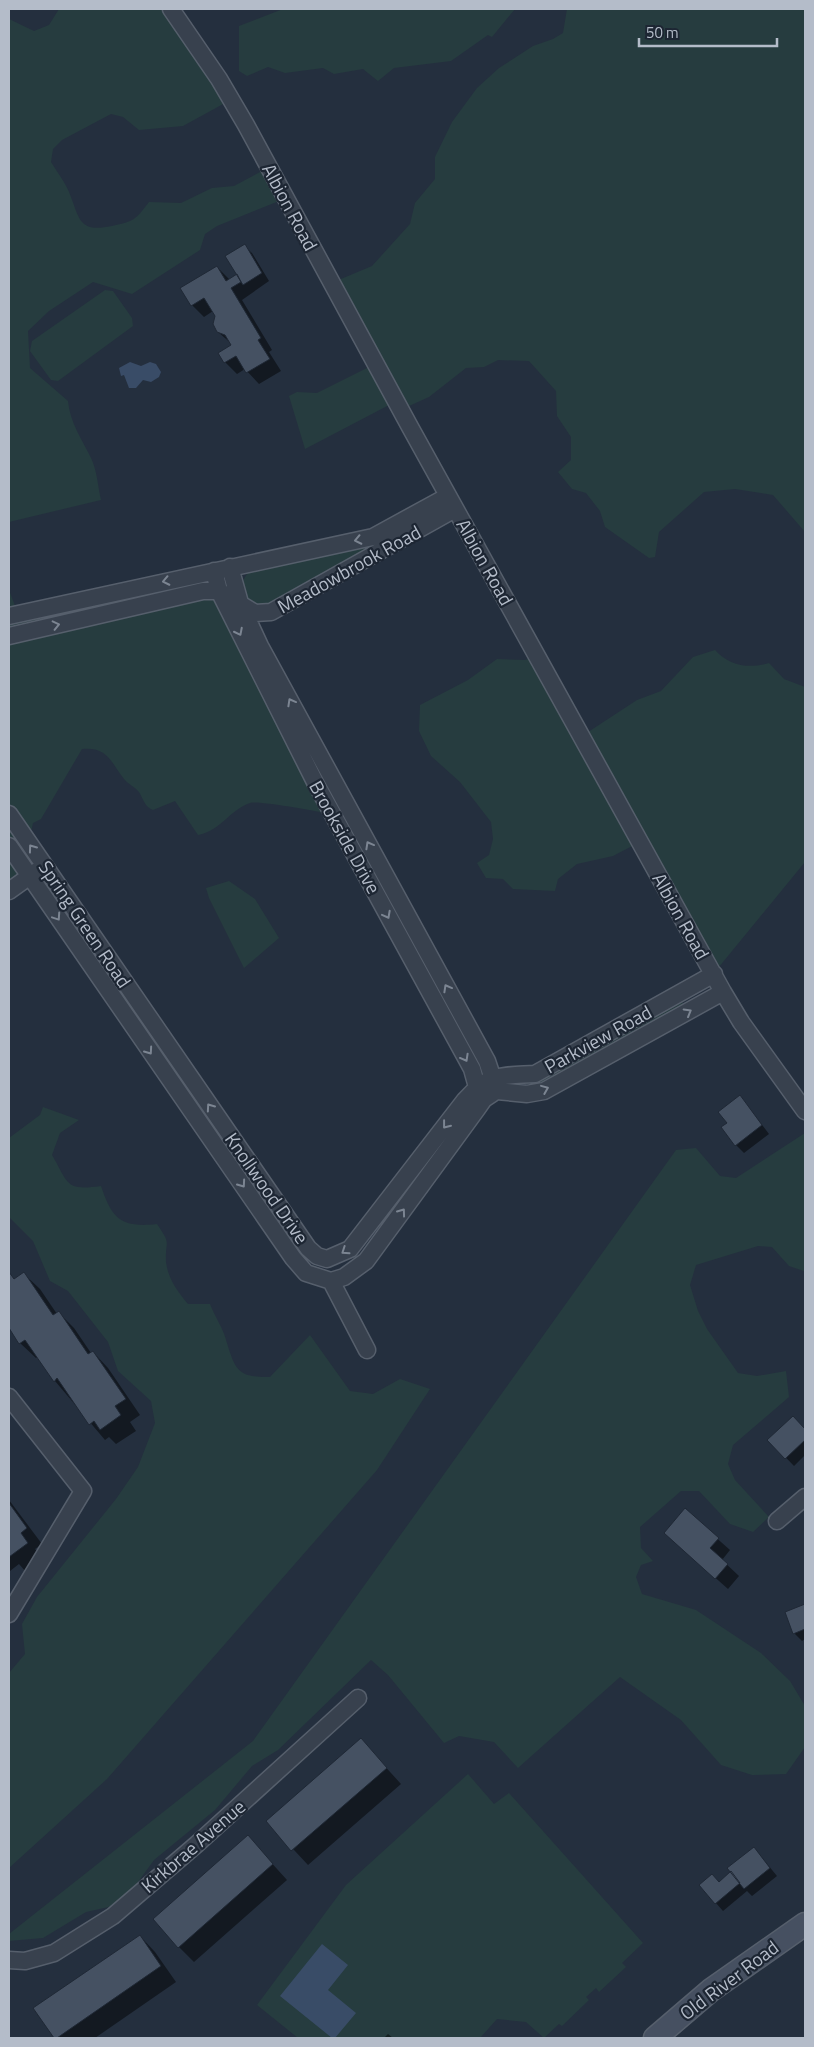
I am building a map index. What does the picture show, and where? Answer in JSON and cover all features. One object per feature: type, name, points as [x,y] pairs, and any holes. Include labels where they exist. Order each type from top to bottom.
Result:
[{"type":"main road","name":"Old River Road","points":[[655,2038],[711,1990],[805,1924]]},
{"type":"street","name":"Albion Road","points":[[171,9],[219,80],[246,125],[723,992],[741,1022],[805,1110]]},
{"type":"street","name":"Meadowbrook Road","points":[[9,616],[373,537],[452,502]]},
{"type":"street","name":"Meadowbrook Road","points":[[219,592],[255,613],[271,612],[452,502]]},
{"type":"street","name":"Brookside Drive","points":[[230,567],[240,603],[260,646],[487,1061],[488,1089]]},
{"type":"street","name":"Brookside Drive","points":[[214,571],[219,592],[314,782],[472,1069],[488,1089]]},
{"type":"street","points":[[9,636],[203,591],[219,592]]},
{"type":"street","name":"Spring Green Road","points":[[9,814],[149,1018]]},
{"type":"street","points":[[9,846],[30,876]]},
{"type":"street","points":[[9,891],[45,866]]},
{"type":"street","name":"Spring Green Road","points":[[30,876],[293,1258],[306,1273],[331,1281]]},
{"type":"street","name":"Parkview Road","points":[[488,1089],[535,1074],[714,974]]},
{"type":"street","name":"Parkview Road","points":[[488,1089],[527,1094],[544,1091],[723,992]]},
{"type":"street","points":[[134,1029],[149,1018]]},
{"type":"street","name":"Knollwood Drive","points":[[149,1018],[308,1248],[317,1256],[327,1260],[350,1249],[488,1089]]},
{"type":"street","points":[[367,1350],[331,1281],[344,1277],[366,1261],[488,1089]]},
{"type":"street","points":[[9,1397],[84,1491],[9,1614]]},
{"type":"street","points":[[777,1521],[805,1496]]},
{"type":"street","name":"Kirkbrae Avenue","points":[[9,1960],[25,1961],[54,1953],[113,1916],[198,1844],[358,1698]]},
{"type":"green space","points":[[59,9],[166,9],[225,103],[183,126],[139,130],[123,117],[111,114],[62,140],[53,149],[51,162],[67,188],[82,222],[92,227],[101,228],[126,223],[134,219],[149,202],[181,203],[212,188],[234,186],[262,171],[279,201],[217,226],[205,234],[200,250],[132,294],[93,282],[49,311],[28,331],[30,368],[68,401],[74,424],[93,463],[101,500],[9,522],[9,19],[34,31],[49,25]]},
{"type":"green space","points":[[283,9],[515,9],[492,37],[488,35],[451,61],[394,68],[378,81],[363,69],[334,74],[323,68],[285,73],[268,67],[247,76],[239,71],[239,26]]},
{"type":"green space","points":[[567,9],[805,9],[805,532],[773,495],[735,489],[704,492],[659,532],[655,557],[649,558],[605,527],[600,511],[586,493],[572,489],[558,472],[571,460],[571,437],[557,416],[556,391],[529,361],[498,360],[484,367],[466,368],[429,397],[398,411],[391,404],[305,449],[289,396],[297,392],[317,393],[369,367],[329,284],[372,266],[410,224],[415,203],[435,179],[435,157],[452,122],[477,88],[499,68],[533,46],[553,39],[563,33]]},
{"type":"green space","points":[[105,290],[113,291],[132,318],[133,326],[58,381],[51,380],[30,351],[32,341]]},
{"type":"green space","points":[[410,535],[271,612],[250,609],[243,583],[244,578],[252,569]]},
{"type":"green space","points":[[220,572],[397,897],[382,905],[332,814],[250,803],[242,806],[213,829],[198,835],[175,801],[153,810],[146,805],[139,792],[124,779],[108,756],[98,750],[91,749],[82,749],[41,819],[33,823],[29,842],[43,872],[9,893],[9,590],[20,619]]},
{"type":"green space","points":[[715,650],[727,660],[740,665],[754,666],[769,663],[784,679],[805,687],[805,862],[714,973],[638,843],[613,856],[577,864],[558,879],[555,891],[513,889],[503,879],[486,878],[477,863],[489,855],[493,839],[491,822],[460,782],[431,756],[419,731],[420,705],[468,680],[497,659],[525,660],[533,657],[582,736],[637,700],[661,691],[693,657]]},
{"type":"green space","points":[[229,881],[255,899],[279,938],[244,968],[209,898],[206,888]]},
{"type":"green space","points":[[678,995],[688,1012],[544,1091],[535,1074]]},
{"type":"green space","points":[[43,1107],[79,1120],[60,1133],[52,1155],[65,1179],[74,1186],[101,1186],[114,1214],[126,1222],[145,1225],[157,1224],[167,1243],[166,1262],[174,1285],[188,1304],[210,1304],[223,1331],[232,1358],[244,1373],[250,1376],[270,1377],[310,1335],[350,1391],[373,1394],[400,1379],[430,1389],[377,1470],[107,1779],[9,1868],[9,1673],[25,1654],[22,1624],[37,1597],[116,1499],[138,1467],[155,1423],[151,1401],[118,1371],[108,1342],[68,1291],[50,1281],[33,1241],[9,1217],[9,1138],[40,1115]]},
{"type":"green space","points":[[805,1133],[804,1271],[789,1266],[772,1247],[758,1246],[696,1265],[690,1285],[698,1311],[707,1329],[738,1373],[757,1376],[786,1371],[789,1397],[733,1445],[728,1464],[735,1480],[769,1517],[753,1532],[730,1524],[699,1491],[681,1491],[640,1527],[641,1548],[653,1561],[641,1565],[636,1577],[642,1594],[696,1610],[761,1653],[790,1681],[805,1706],[805,1747],[786,1774],[752,1775],[721,1765],[681,1720],[620,1677],[518,1768],[494,1742],[459,1736],[444,1743],[388,1675],[371,1660],[278,1750],[252,1766],[215,1810],[154,1860],[122,1904],[86,1912],[43,1938],[9,1941],[9,1934],[253,1741],[676,1150],[696,1148],[720,1176],[736,1178]]},
{"type":"green space","points":[[468,1774],[494,1804],[509,1793],[643,1943],[622,1963],[626,1967],[599,1992],[596,1988],[586,1997],[589,2000],[562,2026],[559,2024],[544,2038],[526,2022],[497,2019],[480,2038],[298,2038],[257,2005],[346,1885]]},
{"type":"water","points":[[130,362],[141,366],[150,362],[156,364],[161,372],[159,377],[151,382],[143,380],[136,388],[129,388],[124,375],[121,376],[119,368]]},
{"type":"water","points":[[322,1944],[348,1965],[328,1990],[356,2013],[335,2038],[332,2038],[280,1996]]},
{"type":"building","points":[[245,244],[262,273],[243,285],[225,256]]},
{"type":"building","points":[[217,266],[226,281],[237,274],[241,282],[231,288],[261,338],[258,340],[270,359],[246,373],[236,356],[224,363],[218,353],[231,345],[225,335],[217,332],[213,324],[215,316],[204,298],[191,306],[180,288]]},
{"type":"building","points":[[740,1095],[762,1125],[735,1146],[721,1127],[727,1123],[718,1112]]},
{"type":"building","points":[[9,1272],[14,1279],[24,1272],[53,1315],[59,1311],[88,1354],[93,1351],[126,1399],[115,1406],[121,1415],[100,1430],[94,1421],[89,1425],[57,1378],[54,1382],[25,1340],[19,1344],[9,1328]]},
{"type":"building","points":[[793,1416],[805,1429],[805,1440],[785,1459],[767,1440]]},
{"type":"building","points":[[9,1503],[27,1528],[21,1533],[28,1543],[9,1557]]},
{"type":"building","points":[[685,1508],[719,1538],[710,1548],[728,1564],[715,1579],[664,1533]]},
{"type":"building","points":[[805,1604],[805,1629],[793,1634],[785,1612]]},
{"type":"building","points":[[361,1738],[387,1768],[291,1851],[266,1821]]},
{"type":"building","points":[[248,1835],[273,1864],[178,1948],[153,1919]]},
{"type":"building","points":[[754,1847],[770,1868],[744,1889],[727,1868]]},
{"type":"building","points":[[731,1871],[740,1883],[715,1904],[699,1885],[712,1874],[719,1882]]},
{"type":"building","points":[[140,1935],[161,1966],[57,2038],[54,2038],[33,2008]]}]
